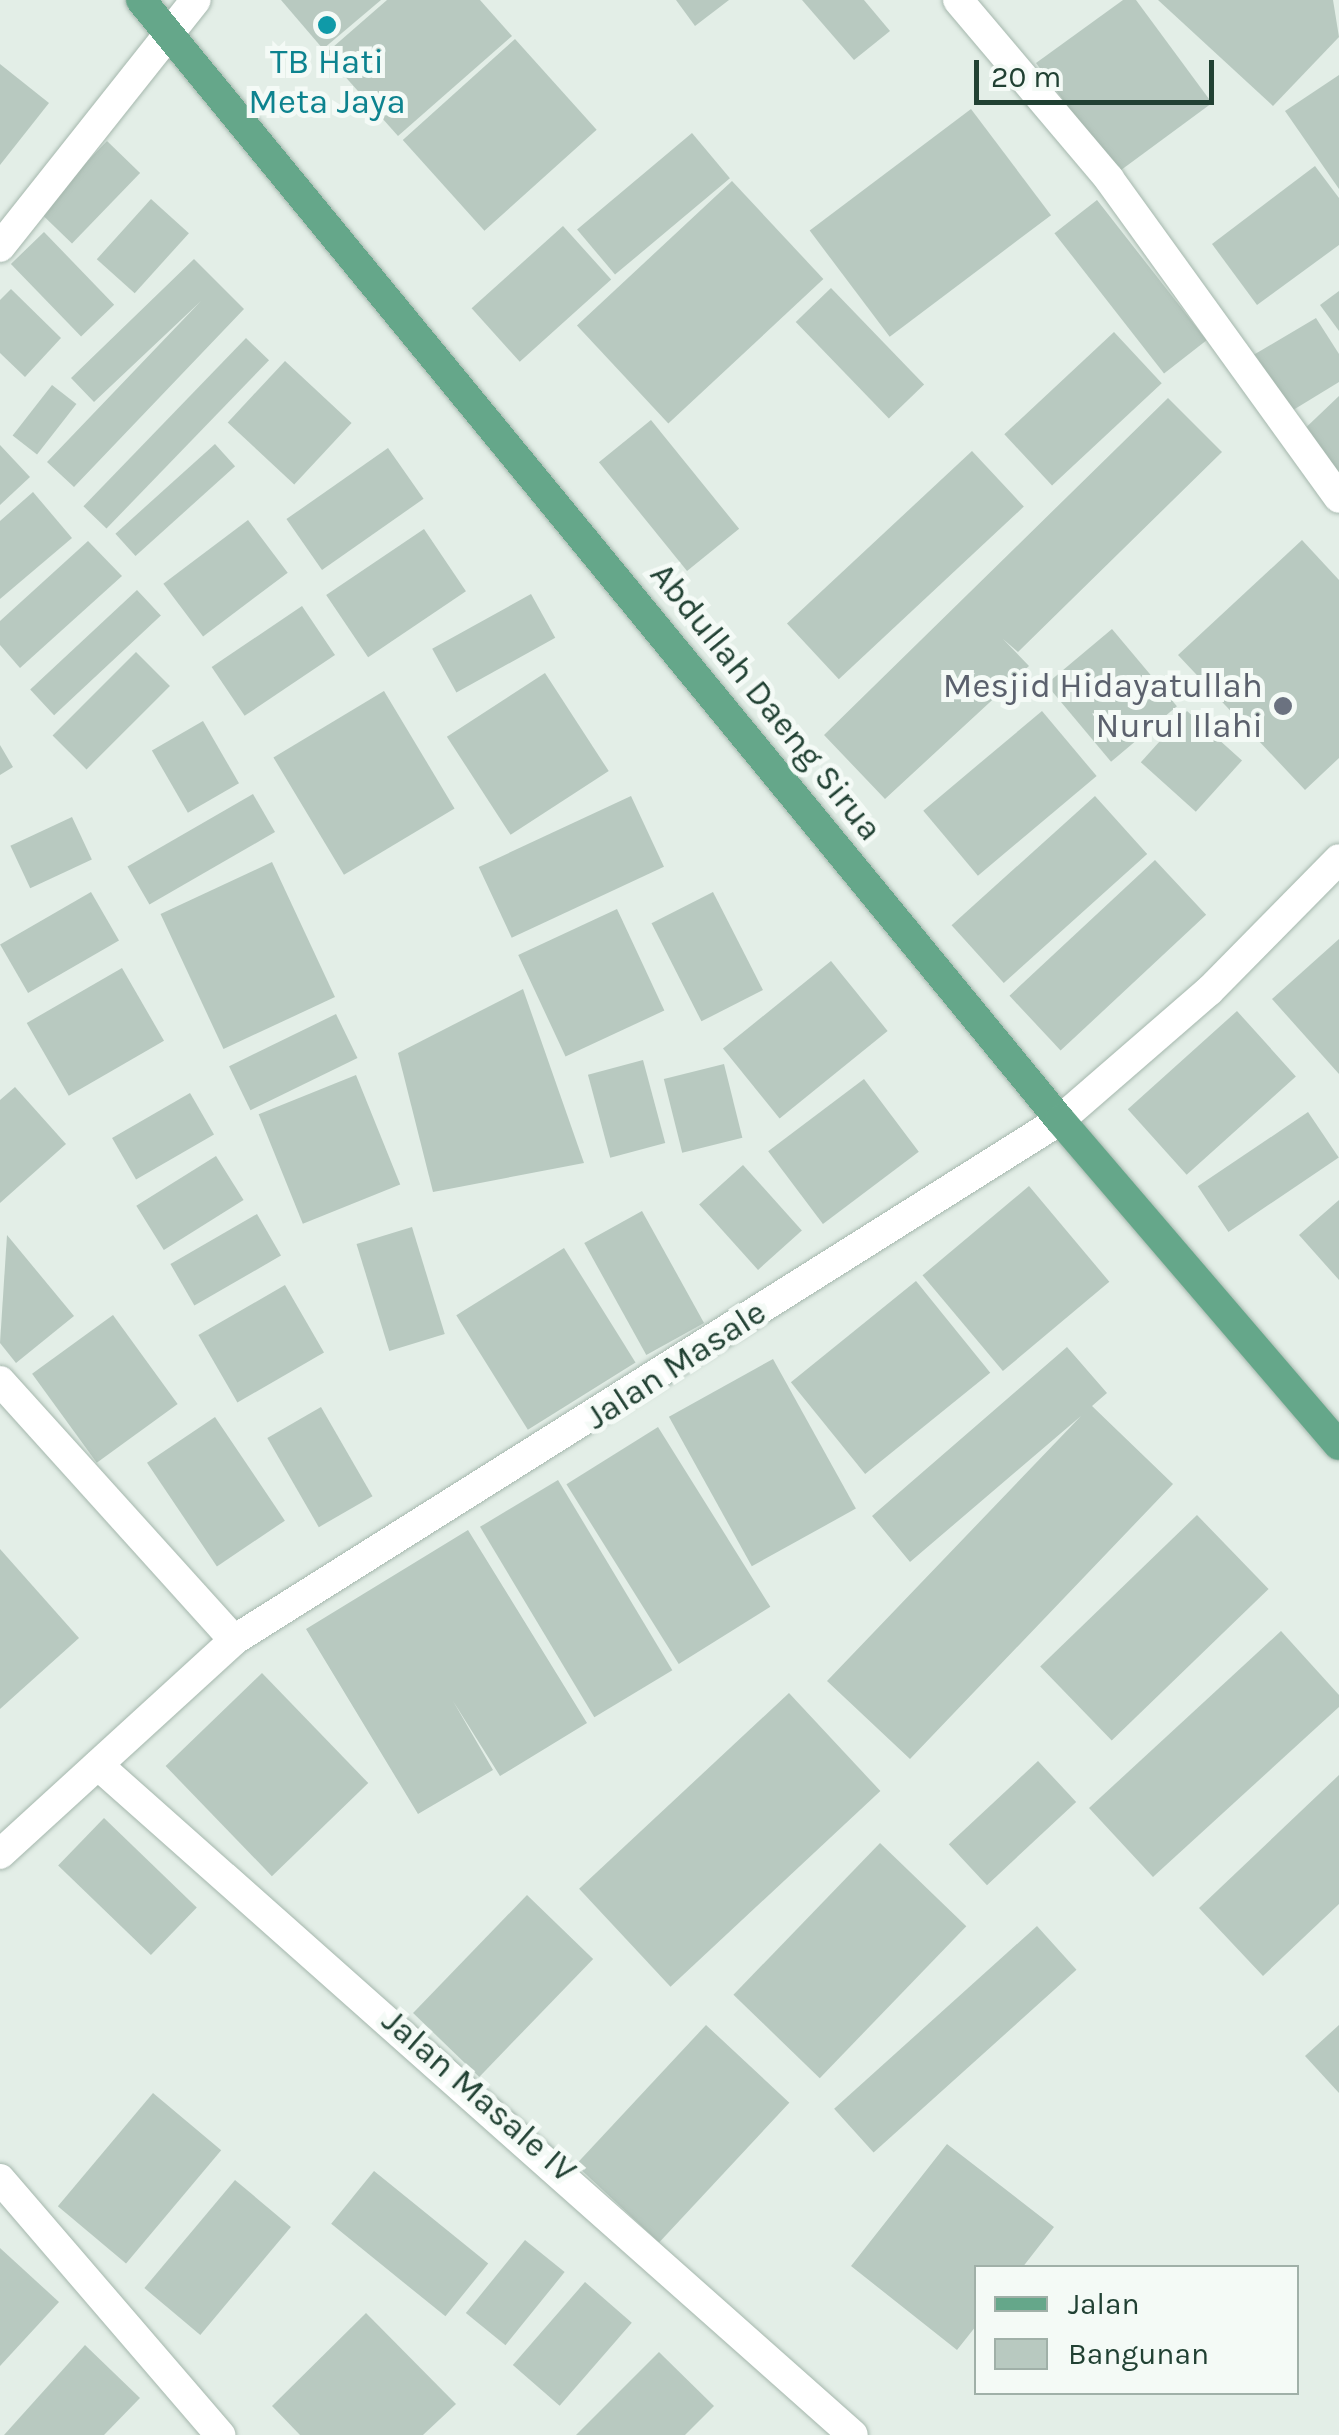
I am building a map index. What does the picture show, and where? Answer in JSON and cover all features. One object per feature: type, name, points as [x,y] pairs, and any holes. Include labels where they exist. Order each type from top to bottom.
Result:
[{"type":"main road","name":"Abdullah Daeng Sirua","points":[[142,0],[1060,1120],[1339,1445]]},
{"type":"street","points":[[0,247],[196,0]]},
{"type":"street","points":[[958,0],[1109,179],[1339,498]]},
{"type":"street","name":"Jalan Masale","points":[[0,1854],[234,1640],[1060,1120],[1208,991],[1339,860]]},
{"type":"street","points":[[0,1381],[234,1640]]},
{"type":"street","name":"Jalan Masale IV","points":[[98,1766],[853,2435]]},
{"type":"street","points":[[0,2179],[220,2435]]},
{"type":"building","name":"TB Hati Meta Jaya","points":[[281,0],[381,0],[323,49]]},
{"type":"building","points":[[387,0],[480,0],[512,36],[398,136],[325,54]]},
{"type":"building","points":[[676,0],[729,0],[695,26]]},
{"type":"building","points":[[802,0],[864,0],[890,31],[854,60]]},
{"type":"building","points":[[1123,0],[1136,0],[1212,103],[1117,173],[1036,63]]},
{"type":"building","points":[[1158,0],[1333,0],[1339,37],[1273,106]]},
{"type":"building","points":[[515,39],[597,130],[484,231],[403,140]]},
{"type":"building","points":[[0,64],[49,103],[0,165]]},
{"type":"building","points":[[1339,75],[1339,189],[1285,111]]},
{"type":"building","points":[[971,109],[1051,215],[890,337],[810,231]]},
{"type":"building","points":[[692,133],[730,178],[615,275],[577,229]]},
{"type":"building","points":[[107,141],[140,173],[72,243],[39,211]]},
{"type":"building","points":[[1315,166],[1339,198],[1339,245],[1257,305],[1212,244]]},
{"type":"building","points":[[732,181],[823,279],[668,424],[577,326]]},
{"type":"building","points":[[151,199],[189,233],[135,293],[97,259]]},
{"type":"building","points":[[1097,200],[1207,340],[1164,374],[1054,233]]},
{"type":"building","points":[[563,226],[611,280],[520,362],[472,308]]},
{"type":"building","points":[[44,232],[114,305],[81,337],[11,264]]},
{"type":"building","points":[[194,259],[244,309],[74,487],[47,462],[201,301],[94,402],[71,378]]},
{"type":"building","points":[[831,288],[924,384],[889,418],[796,322]]},
{"type":"building","points":[[11,289],[61,338],[25,377],[0,353],[0,300]]},
{"type":"building","points":[[1339,291],[1339,331],[1320,305]]},
{"type":"building","points":[[1316,318],[1339,354],[1339,382],[1285,415],[1250,357]]},
{"type":"building","points":[[1114,332],[1162,383],[1052,485],[1004,434]]},
{"type":"building","points":[[246,338],[269,360],[106,529],[83,506]]},
{"type":"building","points":[[285,361],[352,423],[294,484],[228,422]]},
{"type":"building","points":[[52,385],[76,404],[37,455],[13,435]]},
{"type":"building","points":[[1339,396],[1339,484],[1296,437]]},
{"type":"building","points":[[1168,398],[1222,452],[1018,652],[1003,639],[1029,666],[885,799],[824,735]]},
{"type":"building","points":[[651,420],[739,529],[687,571],[599,462]]},
{"type":"building","points":[[215,444],[235,466],[135,556],[115,534]]},
{"type":"building","points":[[0,445],[30,477],[0,505]]},
{"type":"building","points":[[388,448],[424,499],[322,570],[286,519]]},
{"type":"building","points":[[972,451],[1024,507],[839,679],[787,624]]},
{"type":"building","points":[[33,492],[72,538],[0,599],[0,521]]},
{"type":"building","points":[[248,520],[288,573],[203,637],[163,584]]},
{"type":"building","points":[[424,529],[466,591],[368,657],[326,595]]},
{"type":"building","name":"Mesjid Hidayatullah Nurul Ilahi","points":[[1302,540],[1339,580],[1339,758],[1305,790],[1178,655]]},
{"type":"building","points":[[88,541],[122,576],[20,668],[0,645],[0,621]]},
{"type":"building","points":[[137,590],[161,616],[54,715],[30,690]]},
{"type":"building","points":[[531,594],[555,638],[456,693],[432,649]]},
{"type":"building","points":[[302,606],[335,655],[245,716],[212,667]]},
{"type":"building","points":[[1112,629],[1177,706],[1111,762],[1046,684]]},
{"type":"building","points":[[136,652],[170,686],[87,769],[53,735]]},
{"type":"building","points":[[545,673],[609,771],[511,835],[447,737]]},
{"type":"building","points":[[384,691],[455,808],[344,875],[273,757]]},
{"type":"building","points":[[1042,711],[1097,776],[978,876],[923,811]]},
{"type":"building","points":[[1187,711],[1242,761],[1196,812],[1141,762]]},
{"type":"building","points":[[203,721],[239,783],[188,813],[152,750]]},
{"type":"building","points":[[0,745],[13,767],[0,775]]},
{"type":"building","points":[[253,794],[275,832],[149,905],[127,866]]},
{"type":"building","points":[[631,796],[664,867],[512,938],[479,867]]},
{"type":"building","points":[[1095,796],[1147,854],[1004,983],[952,925]]},
{"type":"building","points":[[72,817],[92,860],[30,888],[10,846]]},
{"type":"building","points":[[1155,860],[1206,915],[1061,1051],[1009,996]]},
{"type":"building","points":[[272,862],[335,997],[223,1049],[161,914]]},
{"type":"building","points":[[91,892],[119,940],[28,993],[0,944]]},
{"type":"building","points":[[713,892],[763,990],[701,1021],[652,923]]},
{"type":"building","points":[[617,909],[664,1011],[566,1057],[518,955]]},
{"type":"building","points":[[1339,939],[1339,1074],[1272,999]]},
{"type":"building","points":[[831,961],[888,1031],[780,1118],[723,1048]]},
{"type":"building","points":[[122,968],[164,1041],[69,1096],[27,1023]]},
{"type":"building","points":[[523,989],[584,1163],[433,1192],[398,1053]]},
{"type":"building","points":[[1237,1011],[1296,1076],[1187,1175],[1128,1109]]},
{"type":"building","points":[[336,1014],[357,1058],[251,1110],[229,1066]]},
{"type":"building","points":[[643,1060],[665,1143],[610,1158],[588,1075]]},
{"type":"building","points":[[724,1064],[742,1138],[682,1153],[664,1079]]},
{"type":"building","points":[[356,1075],[400,1184],[303,1224],[259,1114]]},
{"type":"building","points":[[864,1079],[919,1152],[823,1224],[768,1151]]},
{"type":"building","points":[[15,1087],[66,1144],[0,1203],[0,1100]]},
{"type":"building","points":[[190,1093],[214,1135],[136,1180],[112,1138]]},
{"type":"building","points":[[1308,1112],[1339,1158],[1228,1232],[1198,1186]]},
{"type":"building","points":[[216,1156],[244,1200],[164,1250],[136,1206]]},
{"type":"building","points":[[743,1165],[802,1230],[758,1270],[699,1204]]},
{"type":"building","points":[[1029,1186],[1109,1282],[1003,1371],[923,1275]]},
{"type":"building","points":[[1339,1200],[1339,1280],[1299,1235]]},
{"type":"building","points":[[642,1211],[704,1323],[646,1355],[584,1243]]},
{"type":"building","points":[[257,1214],[281,1256],[194,1306],[170,1264]]},
{"type":"building","points":[[412,1227],[445,1334],[389,1351],[357,1244]]},
{"type":"building","points":[[7,1235],[74,1316],[16,1363],[0,1343]]},
{"type":"building","points":[[564,1248],[636,1362],[528,1430],[456,1315]]},
{"type":"building","points":[[916,1281],[990,1373],[865,1474],[791,1382]]},
{"type":"building","points":[[285,1285],[324,1353],[237,1403],[198,1335]]},
{"type":"building","points":[[113,1315],[178,1404],[97,1463],[32,1374]]},
{"type":"building","points":[[1067,1347],[1107,1393],[1092,1406],[1173,1484],[910,1759],[827,1681],[1081,1416],[910,1562],[872,1516]]},
{"type":"building","points":[[773,1359],[856,1509],[752,1566],[669,1417]]},
{"type":"building","points":[[321,1407],[372,1496],[319,1527],[267,1438]]},
{"type":"building","points":[[215,1417],[285,1521],[217,1566],[147,1463]]},
{"type":"building","points":[[658,1427],[770,1607],[679,1664],[566,1484]]},
{"type":"building","points":[[558,1480],[672,1670],[594,1717],[480,1527]]},
{"type":"building","points":[[1197,1515],[1269,1589],[1112,1741],[1040,1666]]},
{"type":"building","points":[[468,1530],[587,1723],[500,1776],[453,1701],[493,1770],[418,1814],[306,1629]]},
{"type":"building","points":[[0,1549],[79,1638],[0,1709]]},
{"type":"building","points":[[1281,1631],[1339,1695],[1339,1707],[1153,1877],[1089,1808]]},
{"type":"building","points":[[262,1673],[368,1783],[272,1876],[166,1766]]},
{"type":"building","points":[[789,1693],[880,1791],[670,1987],[579,1889]]},
{"type":"building","points":[[1038,1761],[1076,1802],[987,1885],[949,1844]]},
{"type":"building","points":[[1339,1775],[1339,1904],[1263,1976],[1199,1908]]},
{"type":"building","points":[[104,1818],[197,1908],[151,1955],[58,1865]]},
{"type":"building","points":[[880,1843],[966,1926],[820,2078],[733,1995]]},
{"type":"building","points":[[527,1895],[593,1959],[479,2077],[413,2013]]},
{"type":"building","points":[[1037,1926],[1076,1970],[874,2153],[834,2109]]},
{"type":"building","points":[[706,2025],[789,2103],[659,2242],[576,2165]]},
{"type":"building","points":[[1339,2025],[1339,2093],[1305,2056]]},
{"type":"building","points":[[153,2093],[221,2150],[126,2264],[58,2206]]},
{"type":"building","points":[[947,2144],[1054,2227],[1024,2265],[974,2265],[974,2329],[957,2350],[851,2266]]},
{"type":"building","points":[[374,2171],[488,2264],[445,2316],[331,2224]]},
{"type":"building","points":[[235,2180],[291,2227],[200,2335],[144,2288]]},
{"type":"building","points":[[525,2240],[565,2272],[505,2345],[466,2313]]},
{"type":"building","points":[[0,2248],[59,2302],[0,2366]]},
{"type":"building","points":[[585,2282],[632,2323],[560,2406],[513,2365]]},
{"type":"building","points":[[366,2313],[456,2404],[423,2435],[300,2435],[272,2406]]},
{"type":"building","points":[[85,2345],[140,2398],[104,2435],[4,2435]]},
{"type":"building","points":[[659,2352],[714,2406],[685,2435],[576,2435]]},
{"type":"place","name":"TB Hati Meta Jaya","points":[[327,25]]},
{"type":"place","name":"Mesjid Hidayatullah Nurul Ilahi","points":[[1283,706]]}]
